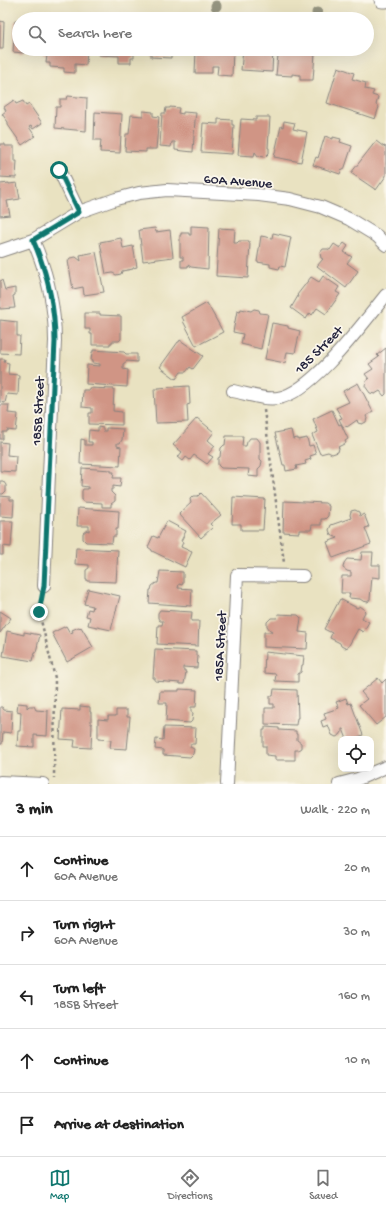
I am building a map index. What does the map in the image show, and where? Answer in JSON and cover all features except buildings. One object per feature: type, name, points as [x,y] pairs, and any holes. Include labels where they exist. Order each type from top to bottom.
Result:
[{"type":"street","points":[[59,170],[79,212]]},
{"type":"street","name":"60A Avenue","points":[[0,251],[33,240],[79,212],[116,199],[139,193],[167,190],[258,195],[290,199],[320,207],[349,219],[377,236],[386,245]]},
{"type":"street","name":"185B Street","points":[[33,240],[39,254],[46,279],[55,324],[44,586]]},
{"type":"street","name":"185 Street","points":[[233,391],[263,398],[279,398],[297,390],[312,380],[354,335],[386,295]]},
{"type":"street","name":"185A Street","points":[[227,784],[237,576],[303,576]]},
{"type":"street","points":[[339,784],[358,779],[386,767]]},
{"type":"street","points":[[0,782],[43,784]]},
{"type":"path","points":[[263,398],[286,576]]},
{"type":"path","points":[[44,586],[39,612],[55,678],[53,784]]},
{"type":"route","points":[[39,612],[44,586],[55,324],[46,279],[39,254],[33,240],[79,212],[59,170]]}]
